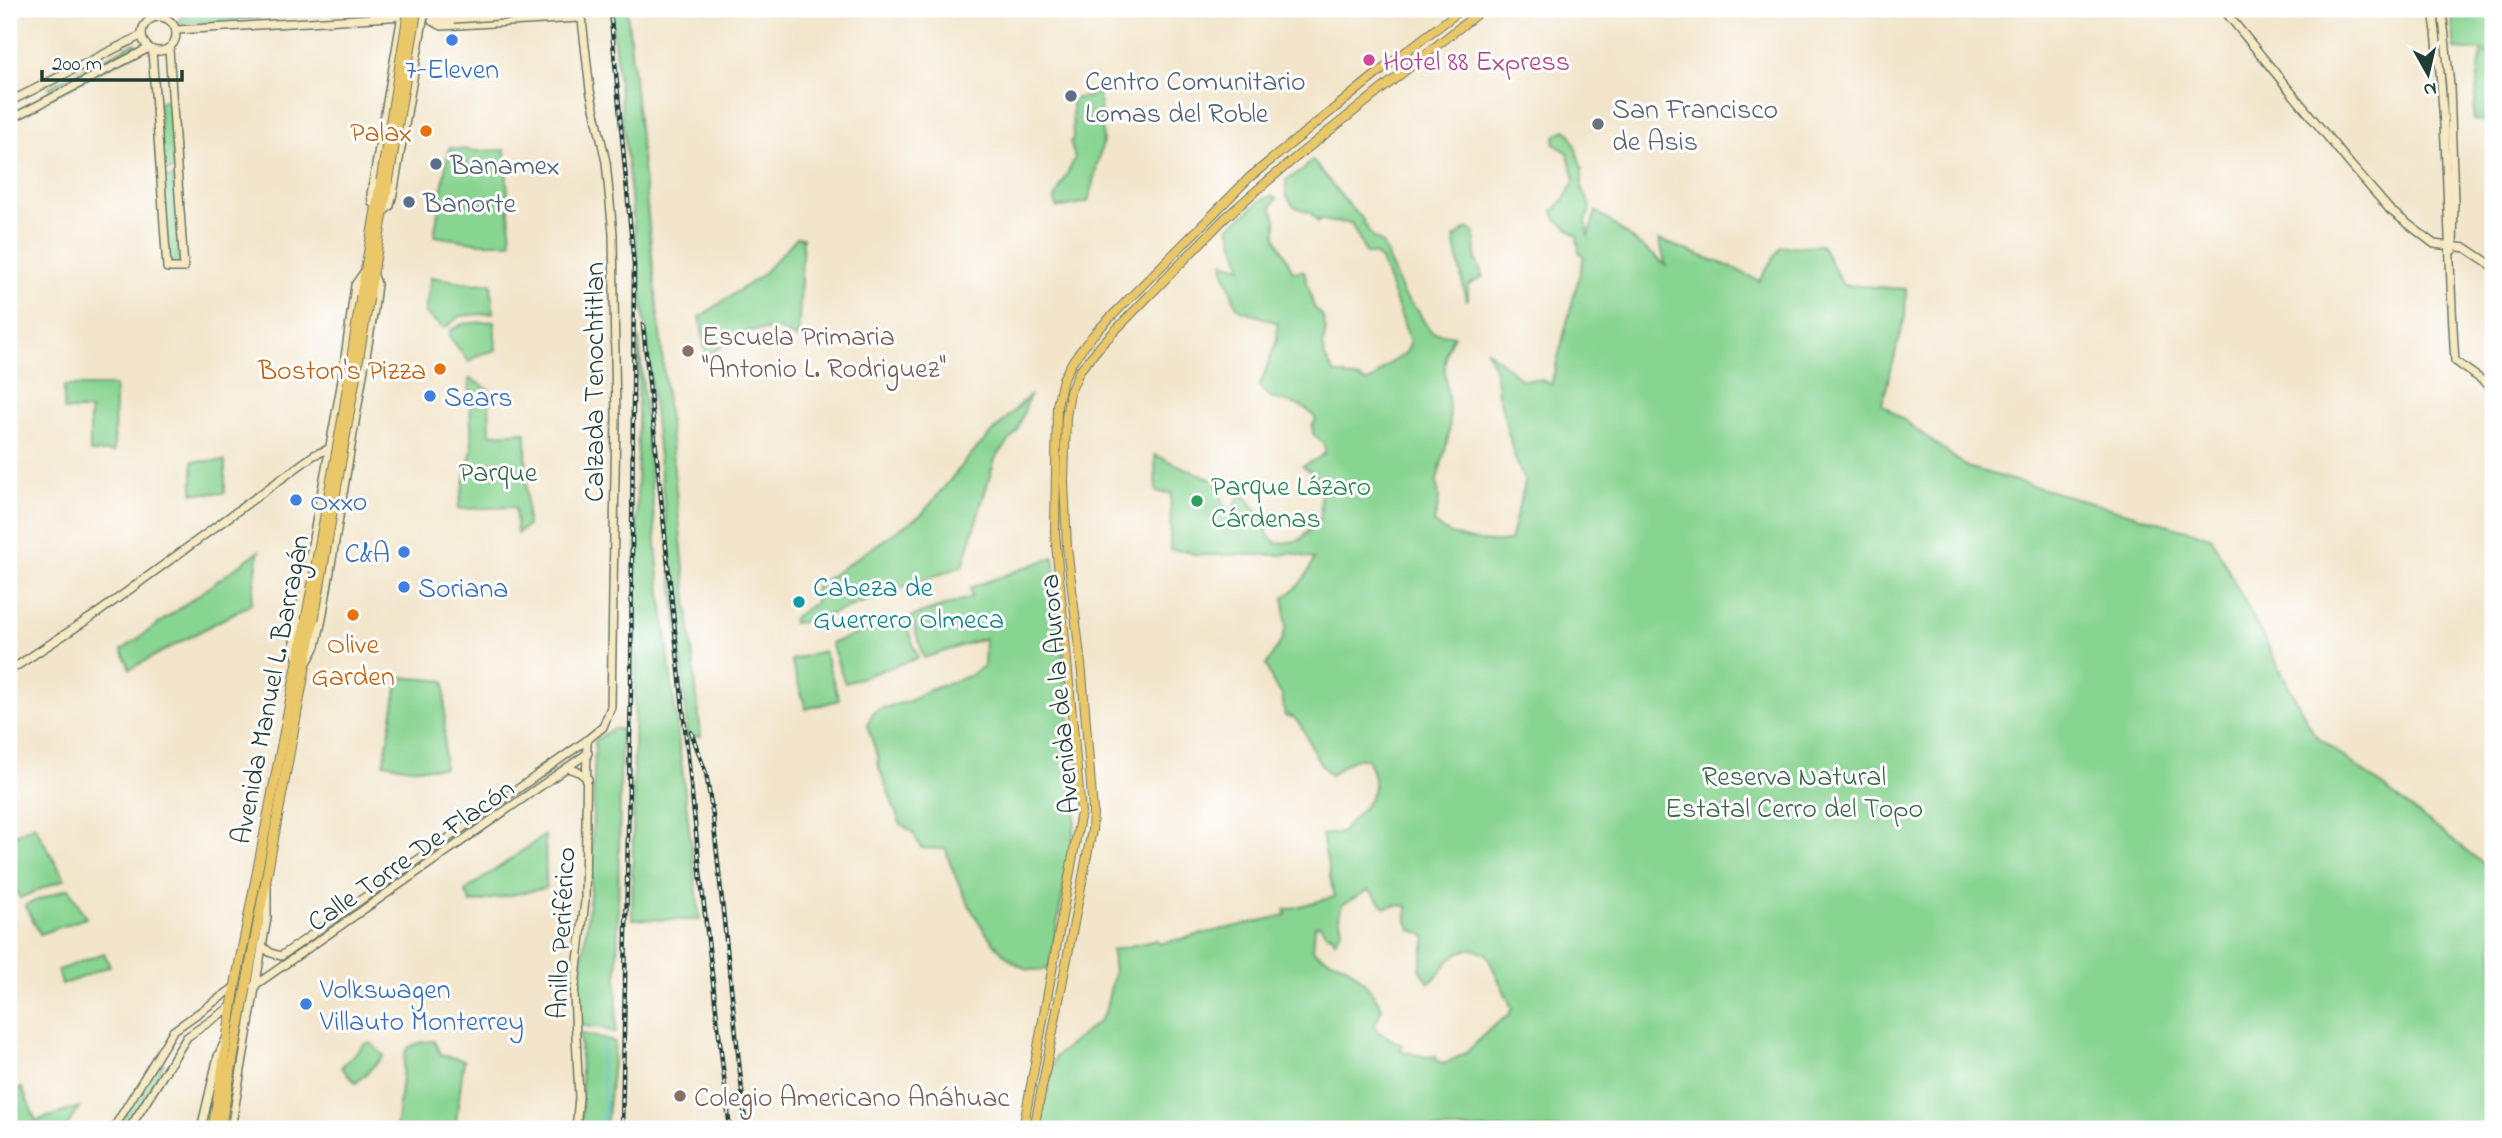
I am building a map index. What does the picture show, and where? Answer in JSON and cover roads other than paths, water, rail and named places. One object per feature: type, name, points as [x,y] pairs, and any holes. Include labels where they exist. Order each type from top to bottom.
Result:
[{"type":"highway","name":"Avenida Manuel L. Barragán","points":[[385,182],[409,9]]},
{"type":"highway","name":"Avenida Manuel L. Barragán","points":[[212,1129],[219,1110],[266,878],[379,210],[426,15]]},
{"type":"highway","name":"Avenida Manuel L. Barragán","points":[[220,1129],[219,1110],[235,987],[303,662]]},
{"type":"main road","name":"Avenida de la Aurora","points":[[1023,1129],[1080,827],[1081,802],[1074,717],[1055,533],[1056,417],[1063,379],[1074,359],[1094,334],[1235,192],[1383,69],[1462,9]]},
{"type":"main road","name":"Avenida de la Aurora","points":[[1034,1129],[1092,830],[1093,800],[1066,522],[1066,417],[1073,384],[1084,365],[1102,344],[1224,219],[1295,158],[1483,9]]},
{"type":"main road","points":[[1383,69],[1384,77],[1393,81]]},
{"type":"main road","points":[[1286,148],[1294,149],[1295,158]]},
{"type":"main road","points":[[1074,717],[1079,724],[1086,721]]},
{"type":"main road","points":[[1076,745],[1081,741],[1088,745]]},
{"type":"street","points":[[9,102],[142,35],[150,9],[165,9],[177,30],[176,40],[169,49],[150,49],[9,120]]},
{"type":"street","points":[[426,15],[442,9]]},
{"type":"street","points":[[454,16],[521,9]]},
{"type":"street","points":[[537,9],[538,20]]},
{"type":"street","points":[[426,15],[442,26],[567,18],[566,9]]},
{"type":"street","points":[[177,30],[426,15],[605,9]]},
{"type":"street","points":[[2223,9],[2390,210],[2427,240],[2471,250],[2493,266]]},
{"type":"street","points":[[2433,9],[2443,91],[2451,247]]},
{"type":"street","points":[[2442,9],[2450,86],[2450,257],[2455,361],[2493,388]]},
{"type":"street","points":[[402,17],[371,194],[372,202],[379,210],[390,206],[426,15]]},
{"type":"street","points":[[147,22],[162,17],[169,19]]},
{"type":"street","name":"Calzada Tenochtitlan","points":[[567,18],[581,18],[590,90],[606,162],[613,234],[616,344],[611,707],[603,727],[587,740]]},
{"type":"street","points":[[142,35],[150,49],[167,268],[184,268],[169,49]]},
{"type":"street","points":[[392,72],[414,76]]},
{"type":"street","points":[[47,82],[46,94],[54,96]]},
{"type":"street","points":[[24,94],[33,97],[35,106]]},
{"type":"street","points":[[369,272],[377,287],[365,367],[316,646],[303,662],[294,642],[341,386],[355,285],[369,272]]},
{"type":"street","points":[[343,366],[352,372],[365,367]]},
{"type":"street","points":[[341,386],[351,380],[357,382],[360,388]]},
{"type":"street","points":[[9,671],[99,612],[314,455],[329,450],[349,450]]},
{"type":"street","points":[[318,512],[327,509],[334,512],[338,519]]},
{"type":"street","name":"Anillo Periférico","points":[[576,1129],[579,1097],[574,995],[586,901],[587,740]]},
{"type":"street","name":"Calle Torre De Flacón","points":[[281,956],[587,740]]},
{"type":"street","name":"Calle Torre De Flacón","points":[[254,986],[588,753]]},
{"type":"street","points":[[551,766],[556,776]]},
{"type":"street","points":[[568,768],[588,779]]},
{"type":"street","points":[[471,822],[477,831]]},
{"type":"street","points":[[231,1129],[262,946],[268,898],[266,878]]},
{"type":"street","points":[[390,878],[395,888]]},
{"type":"street","points":[[297,945],[303,954]]},
{"type":"street","points":[[262,946],[281,956],[285,965]]},
{"type":"street","points":[[113,1129],[176,1028],[235,987]]},
{"type":"street","points":[[129,1129],[187,1037],[232,1006]]},
{"type":"street","points":[[201,1129],[218,1056],[227,1038]]},
{"type":"street","points":[[160,1054],[173,1056]]},
{"type":"street","points":[[160,1054],[168,1064]]},
{"type":"waterway","points":[[600,1129],[605,1105],[601,1064],[605,1042]]},
{"type":"railway","points":[[610,9],[634,265],[631,685],[622,1129]]},
{"type":"railway","points":[[643,325],[730,1129]]},
{"type":"railway","points":[[691,732],[706,773],[713,816],[746,1129]]},
{"type":"place","name":"7-Eleven","points":[[452,40]]},
{"type":"place","name":"Hotel 88 Express","points":[[1369,60]]},
{"type":"place","name":"Centro Comunitario Lomas del Roble","points":[[1071,96]]},
{"type":"place","name":"San Francisco de Asis","points":[[1598,124]]},
{"type":"place","name":"Palax","points":[[426,131]]},
{"type":"place","name":"Banamex","points":[[436,164]]},
{"type":"place","name":"Banorte","points":[[409,202]]},
{"type":"place","name":"Escuela Primaria \"Antonio L. Rodriguez\"","points":[[688,351]]},
{"type":"place","name":"Boston's Pizza","points":[[440,369]]},
{"type":"place","name":"Sears","points":[[430,396]]},
{"type":"place","name":"Oxxo","points":[[296,500]]},
{"type":"place","name":"Parque Lázaro Cárdenas","points":[[1197,501]]},
{"type":"place","name":"C&A","points":[[404,552]]},
{"type":"place","name":"Soriana","points":[[404,587]]},
{"type":"place","name":"Cabeza de Guerrero Olmeca","points":[[799,602]]},
{"type":"place","name":"Olive Garden","points":[[353,615]]},
{"type":"place","name":"Volkswagen Villauto Monterrey","points":[[306,1004]]},
{"type":"place","name":"Colegio Americano Anáhuac","points":[[680,1096]]},
{"type":"park label","name":"Parque","points":[[498,471]]},
{"type":"park label","name":"Reserva Natural Estatal Cerro del Topo","points":[[1794,791]]}]
